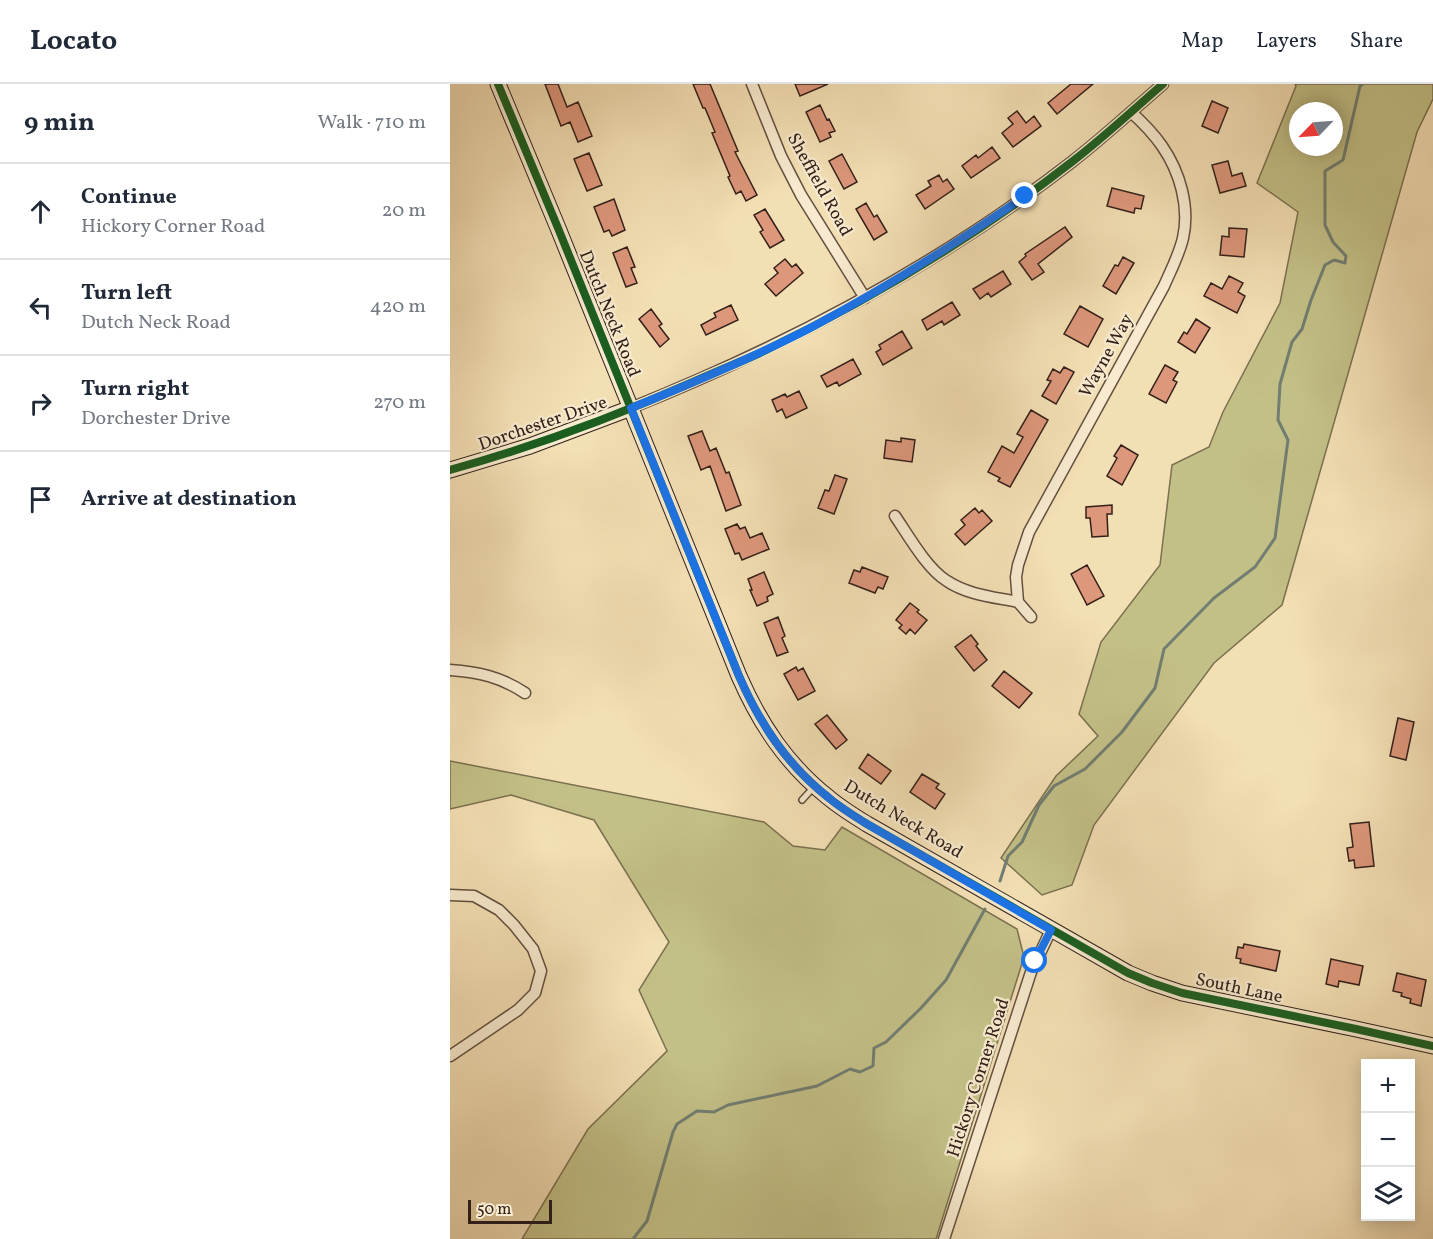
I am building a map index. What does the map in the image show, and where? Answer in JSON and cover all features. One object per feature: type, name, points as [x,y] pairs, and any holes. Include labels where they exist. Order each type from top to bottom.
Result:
[{"type":"street","name":"Dutch Neck Road","points":[[498,84],[749,700],[771,737],[786,756],[829,798],[867,824],[1051,930]]},
{"type":"street","name":"Sheffield Road","points":[[752,84],[781,156],[801,195],[865,298]]},
{"type":"street","name":"Dorchester Drive","points":[[450,470],[530,446],[631,408],[758,354],[865,298],[948,248],[1016,202],[1074,160],[1163,84]]},
{"type":"street","name":"Wayne Way","points":[[1018,602],[1016,577],[1029,532],[1164,286],[1184,237],[1186,214],[1175,169],[1161,144],[1131,112]]},
{"type":"street","points":[[895,516],[925,559],[946,581],[970,592],[1018,602],[1031,617]]},
{"type":"street","points":[[450,670],[477,672],[503,680],[525,693]]},
{"type":"street","points":[[450,895],[474,896],[499,910],[533,949],[541,971],[535,993],[518,1010],[450,1056]]},
{"type":"street","name":"South Lane","points":[[1051,930],[1128,973],[1182,993],[1433,1046]]},
{"type":"street","name":"Hickory Corner Road","points":[[944,1239],[1031,972],[1051,930]]},
{"type":"lane","points":[[802,800],[815,786]]},
{"type":"shaded area","points":[[1295,84],[1433,84],[1433,99],[1417,132],[1282,605],[1214,663],[1094,825],[1072,885],[1042,895],[1001,858],[1056,776],[1098,736],[1079,714],[1101,642],[1160,565],[1172,465],[1209,447],[1223,412],[1280,303],[1298,212],[1257,183],[1289,103],[1289,156],[1343,156],[1343,102],[1290,102]]},
{"type":"shaded area","points":[[450,761],[764,822],[793,846],[825,850],[842,827],[1017,929],[1024,957],[936,1239],[522,1239],[588,1129],[667,1051],[639,990],[669,942],[594,820],[511,795],[450,809]]},
{"type":"building","points":[[545,84],[558,84],[567,107],[578,102],[592,136],[578,142],[570,122],[561,126]]},
{"type":"building","points":[[693,84],[710,84],[738,151],[735,152],[757,195],[746,201],[741,191],[736,194],[728,177],[730,176],[712,133],[715,132]]},
{"type":"building","points":[[795,84],[828,84],[800,96]]},
{"type":"building","points":[[1071,84],[1093,84],[1057,114],[1048,103]]},
{"type":"building","points":[[1212,101],[1228,108],[1218,133],[1202,126]]},
{"type":"building","points":[[820,105],[835,131],[829,133],[831,137],[820,142],[806,112]]},
{"type":"building","points":[[1017,111],[1026,123],[1034,116],[1041,126],[1013,147],[1002,133],[1013,124],[1008,118]]},
{"type":"building","points":[[992,147],[1000,158],[971,178],[962,166],[976,155],[978,158]]},
{"type":"building","points":[[589,153],[602,185],[587,191],[574,159]]},
{"type":"building","points":[[842,154],[857,182],[844,189],[829,161]]},
{"type":"building","points":[[1228,161],[1232,176],[1242,173],[1246,186],[1220,193],[1212,165]]},
{"type":"building","points":[[939,175],[943,182],[947,179],[954,189],[925,209],[916,195],[931,186],[928,181]]},
{"type":"building","points":[[1112,188],[1144,196],[1141,209],[1135,208],[1134,213],[1107,206]]},
{"type":"building","points":[[614,199],[625,230],[612,236],[609,230],[604,232],[594,207]]},
{"type":"building","points":[[866,203],[874,217],[877,215],[887,232],[874,240],[856,209]]},
{"type":"building","points":[[765,209],[784,240],[770,248],[760,232],[763,230],[754,215]]},
{"type":"building","points":[[1065,227],[1072,237],[1038,264],[1044,272],[1032,280],[1019,262],[1026,256],[1025,254]]},
{"type":"building","points":[[1229,228],[1247,229],[1244,257],[1220,255],[1222,236],[1229,237]]},
{"type":"building","points":[[627,247],[635,267],[631,268],[637,283],[626,287],[613,253]]},
{"type":"building","points":[[1123,257],[1134,263],[1116,294],[1103,286],[1115,265],[1118,266]]},
{"type":"building","points":[[785,259],[792,267],[796,264],[803,273],[776,296],[765,284],[778,273],[774,268]]},
{"type":"building","points":[[1003,271],[1011,284],[991,297],[988,293],[980,299],[973,289]]},
{"type":"building","points":[[1229,276],[1243,283],[1238,292],[1245,296],[1237,313],[1204,296],[1211,283],[1222,289]]},
{"type":"building","points":[[952,302],[960,315],[944,325],[942,321],[927,330],[922,320]]},
{"type":"building","points":[[731,305],[738,320],[706,335],[701,325],[716,317],[714,313]]},
{"type":"building","points":[[1080,306],[1103,319],[1088,347],[1064,334]]},
{"type":"building","points":[[651,309],[662,324],[659,326],[669,339],[660,347],[639,319]]},
{"type":"building","points":[[1196,319],[1210,328],[1195,353],[1178,342],[1184,332],[1187,334]]},
{"type":"building","points":[[902,331],[912,348],[883,365],[876,352],[881,349],[879,345]]},
{"type":"building","points":[[853,359],[861,374],[839,386],[837,382],[827,387],[821,376]]},
{"type":"building","points":[[1165,365],[1178,372],[1173,380],[1177,382],[1166,403],[1149,394]]},
{"type":"building","points":[[1064,367],[1074,372],[1056,404],[1042,396],[1051,381],[1047,380],[1053,369],[1060,373]]},
{"type":"building","points":[[799,391],[807,408],[786,418],[782,409],[777,412],[772,400],[785,394],[787,397]]},
{"type":"building","points":[[1031,410],[1048,420],[1010,487],[998,481],[1000,478],[988,472],[1002,446],[1014,453],[1023,437],[1017,434]]},
{"type":"building","points":[[702,431],[710,451],[716,448],[726,473],[729,472],[741,505],[726,511],[710,466],[701,470],[688,436]]},
{"type":"building","points":[[901,438],[915,440],[912,462],[884,458],[886,440],[901,442]]},
{"type":"building","points":[[1121,445],[1138,455],[1122,485],[1107,476],[1117,458],[1114,456]]},
{"type":"building","points":[[835,475],[847,479],[834,514],[818,508],[825,490],[829,491]]},
{"type":"building","points":[[1112,505],[1112,514],[1107,514],[1108,536],[1092,537],[1090,518],[1086,518],[1086,507]]},
{"type":"building","points":[[975,508],[979,513],[982,510],[992,521],[965,545],[955,534],[965,525],[961,520]]},
{"type":"building","points":[[737,524],[740,529],[745,527],[750,538],[762,533],[769,549],[742,560],[739,553],[735,554],[725,529]]},
{"type":"building","points":[[1087,565],[1104,596],[1087,605],[1071,574]]},
{"type":"building","points":[[862,567],[888,577],[883,589],[878,587],[875,593],[849,583],[854,570],[860,572]]},
{"type":"building","points":[[764,572],[773,594],[767,597],[768,601],[757,606],[748,579]]},
{"type":"building","points":[[910,603],[927,620],[915,634],[910,629],[906,634],[899,628],[902,625],[896,620]]},
{"type":"building","points":[[778,617],[785,636],[782,638],[788,652],[777,656],[764,623]]},
{"type":"building","points":[[971,635],[987,660],[974,671],[955,647]]},
{"type":"building","points":[[796,667],[798,671],[803,668],[815,691],[798,700],[784,674]]},
{"type":"building","points":[[1004,671],[1032,693],[1019,708],[992,686]]},
{"type":"building","points":[[827,715],[847,740],[836,749],[815,724]]},
{"type":"building","points":[[1398,718],[1414,722],[1406,760],[1390,756]]},
{"type":"building","points":[[868,754],[891,771],[881,784],[859,768]]},
{"type":"building","points":[[922,774],[939,784],[936,788],[945,794],[935,809],[910,792]]},
{"type":"building","points":[[1369,822],[1374,866],[1355,868],[1354,860],[1349,861],[1347,848],[1353,847],[1350,824]]},
{"type":"building","points":[[1244,944],[1280,951],[1276,971],[1240,963],[1241,959],[1236,958],[1238,947],[1243,948]]},
{"type":"building","points":[[1331,959],[1363,966],[1359,985],[1339,981],[1338,987],[1326,984]]},
{"type":"building","points":[[1397,973],[1426,980],[1421,1006],[1410,1003],[1411,999],[1401,996],[1402,993],[1393,991]]},
{"type":"waterway","points":[[1000,881],[1008,856],[1022,842],[1039,805],[1054,786],[1085,769],[1122,732],[1155,688],[1164,649],[1214,598],[1255,567],[1275,538],[1288,440],[1278,420],[1280,384],[1292,342],[1302,329],[1325,265],[1334,260],[1345,263],[1346,256],[1333,242],[1325,225],[1325,171],[1343,160],[1360,86],[1363,84]]},
{"type":"waterway","points":[[633,1239],[647,1221],[677,1124],[697,1111],[714,1112],[728,1105],[817,1086],[850,1069],[860,1072],[873,1066],[874,1048],[886,1042],[946,980],[985,909]]},
{"type":"cycle path","points":[[498,84],[739,676],[756,711],[776,743],[800,772],[834,802],[867,824],[1128,973],[1182,993],[1433,1046]]},
{"type":"cycle path","points":[[450,470],[543,441],[633,407],[760,353],[842,311],[961,241],[1036,189],[1085,152],[1163,84]]},
{"type":"route","points":[[1025,196],[974,232],[922,264],[813,326],[758,354],[631,408],[749,700],[771,737],[801,772],[844,809],[1051,930],[1035,961]]}]
